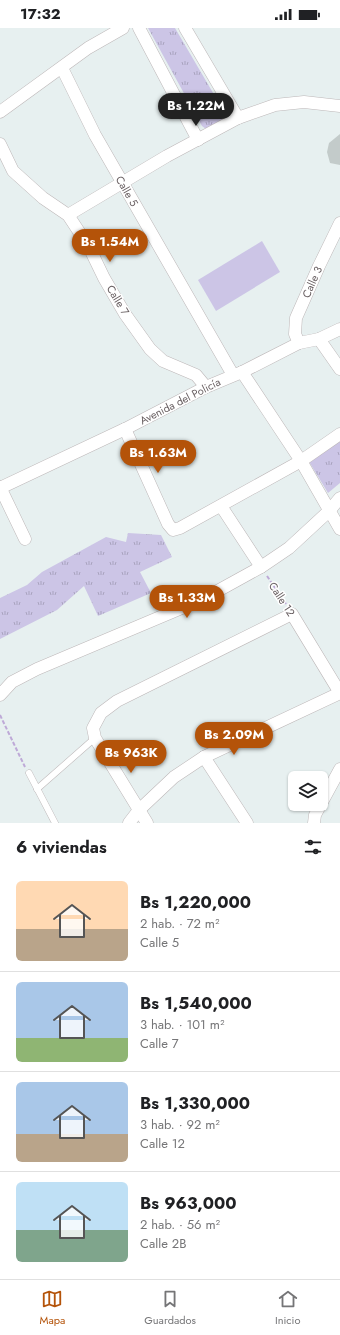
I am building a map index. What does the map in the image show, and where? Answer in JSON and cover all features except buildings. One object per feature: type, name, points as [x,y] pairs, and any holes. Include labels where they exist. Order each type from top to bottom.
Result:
[{"type":"street","points":[[0,112],[88,48],[123,28]]},
{"type":"street","points":[[139,28],[198,140]]},
{"type":"street","points":[[185,28],[238,118]]},
{"type":"street","name":"Calle 5","points":[[62,68],[95,135],[237,373],[301,461],[340,529]]},
{"type":"street","points":[[68,215],[122,182],[238,118],[275,105],[304,102],[340,106]]},
{"type":"street","name":"Calle 7","points":[[0,144],[13,171],[43,198],[68,215],[89,247],[104,278],[126,314],[150,349],[164,361],[196,375],[206,387]]},
{"type":"street","name":"Calle 3","points":[[299,343],[295,334],[296,318],[340,223]]},
{"type":"street","name":"Avenida del Policía","points":[[0,487],[125,429],[206,387],[299,343],[319,339],[340,329]]},
{"type":"street","points":[[319,339],[340,369]]},
{"type":"street","points":[[125,429],[168,524],[173,530],[180,528],[221,506],[301,461],[340,434]]},
{"type":"street","points":[[0,487],[24,539]]},
{"type":"street","points":[[0,695],[12,682],[37,669],[203,599],[261,567],[289,548],[329,511],[340,498]]},
{"type":"street","points":[[221,506],[261,567]]},
{"type":"street","points":[[147,823],[95,738],[92,728],[101,714],[117,701],[292,614]]},
{"type":"street","name":"Calle 12","points":[[292,614],[340,693]]},
{"type":"street","points":[[129,823],[139,810],[174,777],[204,757],[340,693]]},
{"type":"street","points":[[204,757],[247,823]]},
{"type":"street","points":[[314,823],[315,815],[340,769]]},
{"type":"lane","points":[[37,789],[95,738]]},
{"type":"lane","points":[[29,773],[55,823]]},
{"type":"path","name":"Calle 12","points":[[261,567],[292,614]]},
{"type":"path","points":[[0,715],[29,773]]},
{"type":"green space","points":[[148,28],[175,28],[226,115],[223,120],[206,129],[202,126]]},
{"type":"green space","points":[[262,241],[280,272],[216,311],[198,280]]},
{"type":"green space","points":[[340,440],[340,483],[328,493],[308,460]]},
{"type":"green space","points":[[128,533],[161,535],[172,557],[140,572],[151,593],[98,616],[84,586],[57,610],[0,639],[0,598],[27,585],[42,572],[106,537],[126,542]]}]
